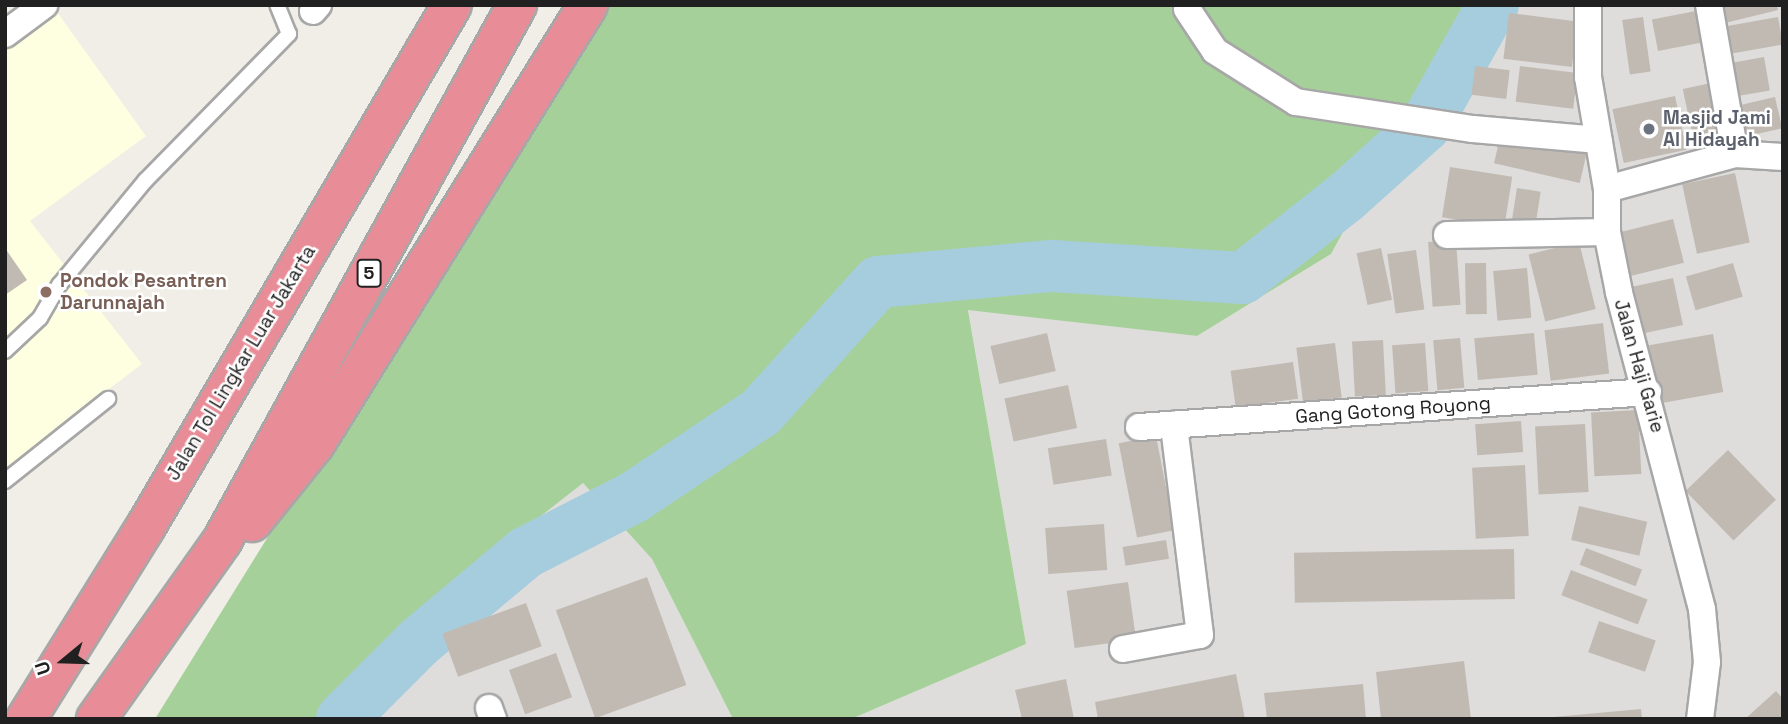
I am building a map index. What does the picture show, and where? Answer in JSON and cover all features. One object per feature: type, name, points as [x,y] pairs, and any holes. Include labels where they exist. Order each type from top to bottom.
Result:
[{"type":"highway","name":"Jalan Tol Lingkar Luar Jakarta","points":[[26,719],[145,528],[452,5]]},
{"type":"highway","name":"5","points":[[96,719],[222,541],[517,5]]},
{"type":"highway","points":[[222,541],[257,518],[315,444],[588,5]]},
{"type":"street","points":[[5,34],[44,5]]},
{"type":"street","name":"Jalan Haji Garie","points":[[1588,5],[1588,77],[1607,189],[1607,232],[1619,292],[1648,392],[1702,609],[1707,662],[1700,719]]},
{"type":"street","points":[[1709,5],[1735,154]]},
{"type":"street","points":[[1187,9],[1215,51],[1296,102],[1473,129],[1599,140]]},
{"type":"street","points":[[1607,189],[1735,154],[1783,157]]},
{"type":"street","points":[[1447,235],[1607,232]]},
{"type":"street","name":"Gang Gotong Royong","points":[[1139,427],[1648,392]]},
{"type":"street","points":[[1123,649],[1200,635],[1174,425]]},
{"type":"lane","points":[[5,351],[40,318],[60,284],[145,181],[289,34],[277,5]]},
{"type":"lane","points":[[5,481],[108,399]]},
{"type":"shaded area","name":"Pondok Pesantren Darunnajah","points":[[52,5],[146,136],[30,221],[142,364],[5,468],[5,27]]},
{"type":"shaded area","points":[[1468,5],[1783,5],[1783,719],[851,719],[1026,644],[968,309],[1197,336],[1331,254]]},
{"type":"shaded area","points":[[583,483],[652,559],[733,719],[329,719],[424,608]]},
{"type":"green space","points":[[604,5],[1468,5],[1331,254],[1197,336],[968,310],[1026,644],[851,719],[733,719],[652,559],[583,483],[424,608],[329,719],[155,719],[550,82]]},
{"type":"building","points":[[1721,5],[1777,5],[1778,10],[1725,23]]},
{"type":"building","points":[[1701,10],[1707,41],[1658,51],[1652,20]]},
{"type":"building","points":[[1509,13],[1577,21],[1572,67],[1503,59]]},
{"type":"building","points":[[1643,17],[1651,71],[1630,74],[1622,20]]},
{"type":"building","points":[[1778,17],[1783,45],[1731,54],[1726,26]]},
{"type":"building","points":[[1764,57],[1770,90],[1739,96],[1733,62]]},
{"type":"building","points":[[1475,66],[1510,70],[1506,99],[1471,95]]},
{"type":"building","points":[[1520,66],[1578,73],[1573,109],[1516,102]]},
{"type":"building","points":[[1716,82],[1726,129],[1693,136],[1683,89]]},
{"type":"building","name":"Masjid Jami Al Hidayah","points":[[1675,96],[1686,150],[1624,163],[1612,109]]},
{"type":"building","points":[[1775,97],[1782,128],[1740,138],[1733,107]]},
{"type":"building","points":[[1501,133],[1587,153],[1580,183],[1494,163]]},
{"type":"building","points":[[1450,167],[1512,177],[1504,227],[1442,217]]},
{"type":"building","points":[[1735,173],[1750,242],[1697,254],[1682,184]]},
{"type":"building","points":[[1517,188],[1541,192],[1535,229],[1511,226]]},
{"type":"building","points":[[1673,219],[1684,263],[1626,277],[1615,234]]},
{"type":"building","points":[[1456,240],[1461,305],[1433,307],[1428,242]]},
{"type":"building","points":[[1579,242],[1596,309],[1545,322],[1529,255]]},
{"type":"building","points":[[5,248],[27,280],[5,295]]},
{"type":"building","points":[[1381,248],[1392,300],[1368,305],[1357,253]]},
{"type":"building","points":[[1416,250],[1424,309],[1396,313],[1387,254]]},
{"type":"building","points":[[1465,263],[1486,263],[1487,314],[1466,314]]},
{"type":"building","points":[[1733,263],[1743,297],[1696,310],[1686,277]]},
{"type":"building","points":[[1527,268],[1531,318],[1497,321],[1493,271]]},
{"type":"building","points":[[1673,278],[1683,325],[1634,335],[1624,288]]},
{"type":"building","points":[[1603,323],[1609,374],[1551,381],[1544,330]]},
{"type":"building","points":[[1047,333],[1056,371],[999,384],[990,346]]},
{"type":"building","points":[[1534,333],[1538,375],[1478,380],[1474,338]]},
{"type":"building","points":[[1713,334],[1723,392],[1659,403],[1649,345]]},
{"type":"building","points":[[1460,338],[1464,388],[1437,390],[1433,340]]},
{"type":"building","points":[[1383,340],[1386,395],[1355,397],[1352,342]]},
{"type":"building","points":[[1335,343],[1342,398],[1303,402],[1296,348]]},
{"type":"building","points":[[1425,343],[1428,391],[1395,393],[1392,345]]},
{"type":"building","points":[[1293,362],[1298,399],[1236,407],[1231,371]]},
{"type":"building","points":[[1068,385],[1077,428],[1014,442],[1004,399]]},
{"type":"building","points":[[1638,410],[1641,474],[1594,476],[1591,412]]},
{"type":"building","points":[[1521,421],[1523,452],[1477,455],[1475,424]]},
{"type":"building","points":[[1585,424],[1589,492],[1539,495],[1535,427]]},
{"type":"building","points":[[1156,436],[1174,530],[1137,537],[1119,443]]},
{"type":"building","points":[[1106,439],[1112,476],[1054,485],[1048,448]]},
{"type":"building","points":[[1728,450],[1776,500],[1733,541],[1686,491]]},
{"type":"building","points":[[1525,465],[1529,536],[1476,539],[1472,468]]},
{"type":"building","points":[[1579,506],[1647,522],[1639,556],[1571,540]]},
{"type":"building","points":[[1104,524],[1107,570],[1048,574],[1045,528]]},
{"type":"building","points":[[1166,540],[1169,559],[1126,566],[1123,547]]},
{"type":"building","points":[[1586,548],[1642,570],[1636,586],[1580,565]]},
{"type":"building","points":[[1514,549],[1515,599],[1295,603],[1294,553]]},
{"type":"building","points":[[1571,570],[1648,599],[1638,625],[1561,595]]},
{"type":"building","points":[[647,577],[686,685],[595,718],[556,610]]},
{"type":"building","points":[[1128,582],[1136,639],[1075,648],[1067,591]]},
{"type":"building","points":[[526,603],[542,646],[458,677],[442,633]]},
{"type":"building","points":[[1599,621],[1656,641],[1645,672],[1588,652]]},
{"type":"building","points":[[556,653],[572,697],[525,714],[509,670]]},
{"type":"building","points":[[1464,661],[1471,719],[1381,719],[1376,672]]},
{"type":"building","points":[[1236,674],[1245,719],[1098,719],[1095,702]]},
{"type":"building","points":[[1066,679],[1074,719],[1022,719],[1015,690]]},
{"type":"building","points":[[1363,684],[1366,719],[1267,719],[1264,693]]},
{"type":"building","points":[[1776,691],[1783,699],[1783,719],[1745,719]]},
{"type":"building","points":[[1641,709],[1642,719],[1554,719],[1554,717]]},
{"type":"waterway","points":[[342,719],[419,642],[525,553],[634,497],[761,412],[878,282],[1052,266],[1243,278],[1346,197],[1425,126],[1493,5]]},
{"type":"place","name":"Masjid Jami Al Hidayah","points":[[1649,129]]},
{"type":"place","name":"Pondok Pesantren Darunnajah","points":[[46,292]]}]
